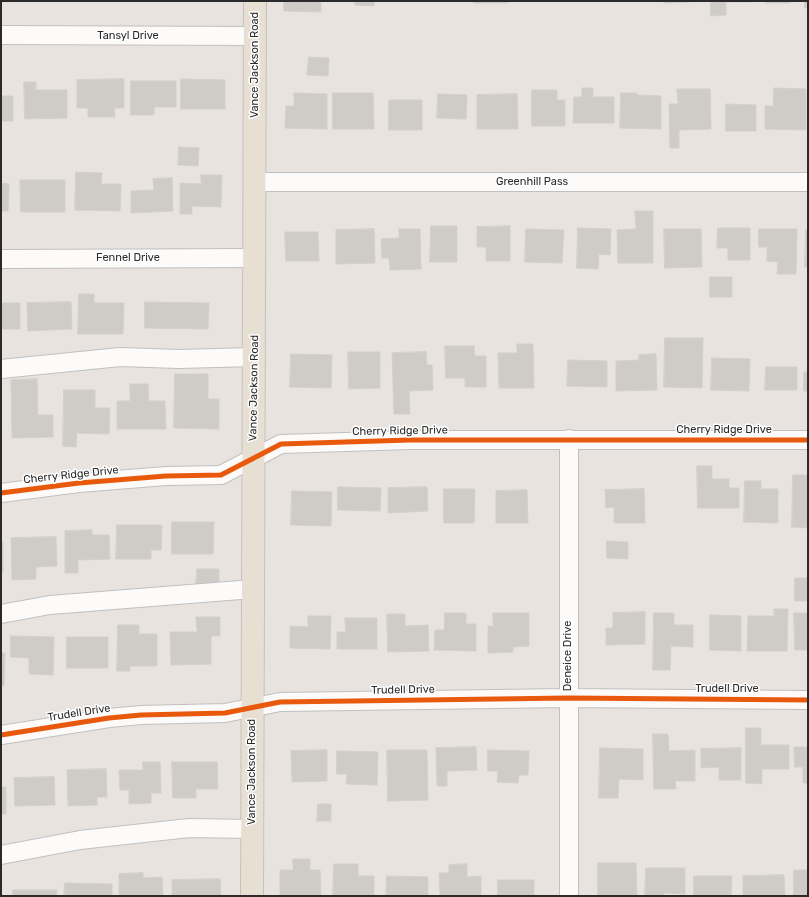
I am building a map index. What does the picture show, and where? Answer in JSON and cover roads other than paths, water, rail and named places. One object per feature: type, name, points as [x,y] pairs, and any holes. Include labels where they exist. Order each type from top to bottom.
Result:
[{"type":"main road","name":"Vance Jackson Road","points":[[252,896],[253,459],[256,258],[255,1]]},
{"type":"street","name":"Tansyl Drive","points":[[1,35],[255,36]]},
{"type":"street","name":"Greenhill Pass","points":[[255,182],[808,182]]},
{"type":"street","name":"Fennel Drive","points":[[1,259],[256,258]]},
{"type":"street","points":[[1,369],[120,357],[179,359],[254,357]]},
{"type":"street","name":"Deneice Drive","points":[[569,439],[569,896]]},
{"type":"street","name":"Cherry Ridge Drive","points":[[1,493],[79,483],[158,476],[221,475],[282,444],[410,440],[808,440]]},
{"type":"street","points":[[1,614],[50,605],[253,589]]},
{"type":"street","name":"Trudell Drive","points":[[1,735],[117,717],[225,713],[280,702],[568,698],[808,700]]},
{"type":"street","points":[[1,855],[80,840],[189,828],[252,829]]}]
